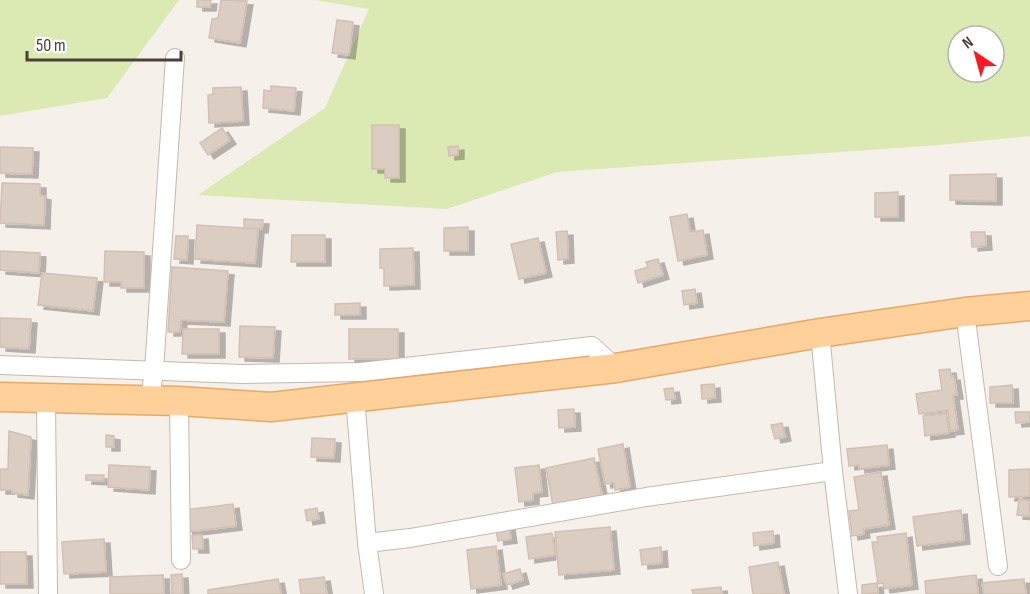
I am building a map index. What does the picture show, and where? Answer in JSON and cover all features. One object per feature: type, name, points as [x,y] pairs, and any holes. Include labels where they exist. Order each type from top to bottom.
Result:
[{"type":"main road","points":[[0,397],[46,400],[179,401],[271,407],[616,368],[820,333],[965,312],[1030,306]]},
{"type":"street","points":[[150,400],[154,370],[175,58]]},
{"type":"street","points":[[965,312],[998,566]]},
{"type":"street","points":[[820,333],[848,594]]},
{"type":"street","points":[[0,365],[242,374],[361,372],[592,346],[616,368]]},
{"type":"street","points":[[355,397],[367,543],[374,594]]},
{"type":"street","points":[[46,400],[48,594]]},
{"type":"street","points":[[179,401],[181,560]]},
{"type":"street","points":[[367,543],[410,538],[646,497],[833,471]]},
{"type":"green space","points":[[0,0],[179,0],[107,98],[0,116]]},
{"type":"green space","points":[[315,0],[1030,0],[1030,136],[939,145],[557,172],[447,209],[198,195],[325,108],[369,9]]},
{"type":"building","points":[[197,0],[211,0],[210,7],[197,7]]},
{"type":"building","points":[[221,0],[247,1],[240,43],[209,38],[212,19],[218,18]]},
{"type":"building","points":[[337,20],[353,22],[349,55],[332,53]]},
{"type":"building","points":[[271,86],[296,88],[294,111],[263,108],[264,90],[271,91]]},
{"type":"building","points":[[241,87],[243,121],[209,123],[208,95],[213,94],[213,88]]},
{"type":"building","points":[[372,125],[399,125],[399,178],[385,178],[385,169],[372,169]]},
{"type":"building","points":[[222,128],[230,140],[208,155],[200,143]]},
{"type":"building","points":[[458,146],[458,155],[449,156],[448,147]]},
{"type":"building","points":[[0,147],[33,148],[32,174],[0,173]]},
{"type":"building","points":[[996,174],[996,201],[950,200],[950,175]]},
{"type":"building","points":[[2,183],[40,184],[40,195],[45,196],[44,225],[0,223]]},
{"type":"building","points":[[898,192],[898,217],[875,217],[875,193]]},
{"type":"building","points":[[687,214],[690,232],[703,230],[707,255],[678,261],[670,217]]},
{"type":"building","points":[[244,219],[263,220],[262,229],[244,228]]},
{"type":"building","points":[[197,225],[258,229],[255,263],[195,259]]},
{"type":"building","points":[[468,227],[468,251],[444,251],[444,228]]},
{"type":"building","points":[[567,231],[568,259],[558,260],[556,232]]},
{"type":"building","points":[[971,232],[985,232],[986,246],[972,247]]},
{"type":"building","points":[[292,235],[325,235],[325,262],[291,262]]},
{"type":"building","points":[[176,236],[188,236],[187,260],[174,259]]},
{"type":"building","points":[[538,238],[546,273],[519,279],[511,244]]},
{"type":"building","points":[[413,248],[414,285],[384,286],[384,268],[380,268],[380,249]]},
{"type":"building","points":[[0,251],[40,253],[39,273],[0,270]]},
{"type":"building","points":[[105,251],[144,252],[144,288],[121,288],[121,282],[104,282]]},
{"type":"building","points":[[658,259],[663,275],[638,283],[635,271],[648,267],[646,262]]},
{"type":"building","points":[[172,267],[228,271],[224,322],[181,320],[180,332],[168,332]]},
{"type":"building","points":[[42,273],[97,278],[93,311],[38,305]]},
{"type":"building","points":[[695,289],[697,303],[684,305],[682,291]]},
{"type":"building","points":[[360,303],[360,315],[335,315],[335,304]]},
{"type":"building","points":[[0,318],[31,319],[29,349],[0,347]]},
{"type":"building","points":[[240,326],[275,327],[273,358],[239,357]]},
{"type":"building","points":[[183,329],[219,329],[219,354],[182,354]]},
{"type":"building","points":[[349,329],[398,329],[398,359],[349,359]]},
{"type":"building","points":[[950,369],[951,377],[954,376],[957,395],[953,395],[958,430],[950,431],[948,410],[919,414],[916,394],[942,390],[939,370]]},
{"type":"building","points":[[714,384],[715,398],[702,399],[701,385]]},
{"type":"building","points":[[1012,385],[1013,403],[990,403],[990,387]]},
{"type":"building","points":[[673,388],[675,399],[666,400],[664,389]]},
{"type":"building","points":[[574,409],[575,427],[559,428],[558,410]]},
{"type":"building","points":[[1015,412],[1030,412],[1030,422],[1016,423]]},
{"type":"building","points":[[946,413],[949,433],[925,436],[923,416]]},
{"type":"building","points":[[782,423],[785,437],[775,439],[771,425]]},
{"type":"building","points":[[9,431],[31,437],[28,495],[12,493],[12,490],[0,490],[0,469],[8,469]]},
{"type":"building","points":[[106,435],[114,436],[114,447],[106,447]]},
{"type":"building","points":[[312,438],[335,439],[334,458],[311,457]]},
{"type":"building","points":[[623,444],[630,487],[615,490],[614,483],[605,484],[598,449]]},
{"type":"building","points":[[887,445],[889,465],[859,469],[859,465],[849,466],[847,449]]},
{"type":"building","points":[[594,458],[602,495],[553,505],[546,468]]},
{"type":"building","points":[[109,465],[150,467],[149,490],[108,487]]},
{"type":"building","points":[[539,465],[542,492],[533,493],[533,500],[519,502],[515,468]]},
{"type":"building","points":[[1030,469],[1030,496],[1009,497],[1009,470]]},
{"type":"building","points":[[881,472],[889,525],[863,529],[864,534],[852,536],[849,511],[859,510],[854,477]]},
{"type":"building","points":[[86,475],[104,475],[104,481],[86,480]]},
{"type":"building","points":[[1019,499],[1030,501],[1029,516],[1017,515]]},
{"type":"building","points":[[233,504],[236,526],[187,532],[185,510]]},
{"type":"building","points":[[317,508],[319,519],[307,521],[305,510]]},
{"type":"building","points":[[961,510],[964,540],[917,546],[913,517]]},
{"type":"building","points":[[509,526],[511,539],[498,541],[496,529]]},
{"type":"building","points":[[610,527],[614,570],[559,575],[555,532]]},
{"type":"building","points":[[773,531],[774,543],[754,546],[753,533]]},
{"type":"building","points":[[552,533],[555,555],[529,559],[526,537]]},
{"type":"building","points":[[906,533],[912,585],[884,589],[883,583],[878,584],[872,542],[878,542],[877,537]]},
{"type":"building","points":[[202,535],[203,549],[193,549],[192,536]]},
{"type":"building","points":[[104,539],[106,572],[64,574],[62,542]]},
{"type":"building","points":[[496,546],[501,585],[471,589],[467,550]]},
{"type":"building","points":[[661,547],[662,563],[642,565],[640,550]]},
{"type":"building","points":[[0,552],[26,552],[27,584],[0,584]]},
{"type":"building","points":[[778,562],[784,594],[753,594],[749,567]]},
{"type":"building","points":[[520,569],[523,580],[507,585],[503,574]]},
{"type":"building","points":[[182,574],[183,594],[172,594],[171,575]]},
{"type":"building","points":[[163,575],[164,594],[110,594],[110,577]]},
{"type":"building","points":[[976,575],[978,594],[926,594],[925,581]]},
{"type":"building","points":[[324,577],[327,594],[301,594],[299,580]]},
{"type":"building","points":[[278,579],[281,594],[208,594],[208,590]]},
{"type":"building","points":[[1024,579],[1026,594],[984,594],[982,583]]},
{"type":"building","points":[[877,583],[878,593],[862,594],[862,585]]},
{"type":"building","points":[[721,587],[722,594],[693,594],[692,590]]}]
